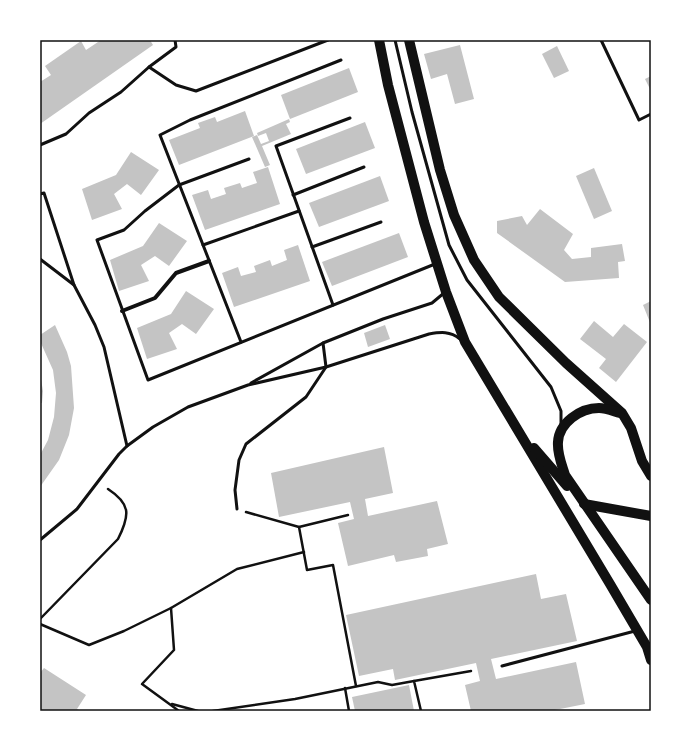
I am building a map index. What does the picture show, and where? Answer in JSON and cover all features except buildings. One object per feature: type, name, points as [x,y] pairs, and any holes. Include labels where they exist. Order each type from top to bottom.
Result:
[{"type":"main road","points":[[379,40],[385,71],[410,172],[436,263],[465,342],[637,631],[651,660]]},
{"type":"main road","points":[[409,40],[440,170],[454,215],[474,260],[499,297],[566,363],[622,414],[631,428],[642,461],[651,476]]},
{"type":"main road","points":[[622,414],[607,409],[597,408],[582,412],[570,419],[561,428],[558,441],[558,453],[565,475],[651,600]]},
{"type":"main road","points":[[517,428],[584,504],[651,516]]},
{"type":"street","points":[[122,311],[155,298],[176,273],[209,261]]},
{"type":"lane","points":[[40,146],[66,134],[88,113],[121,92],[149,67],[176,47],[175,40]]},
{"type":"lane","points":[[149,67],[176,85],[196,91],[328,40]]},
{"type":"lane","points":[[395,40],[412,112],[448,245],[467,280],[551,387],[561,411],[561,428]]},
{"type":"lane","points":[[600,40],[639,120],[651,114]]},
{"type":"lane","points":[[241,342],[160,135],[190,120],[341,60]]},
{"type":"lane","points":[[333,305],[276,146],[350,118]]},
{"type":"lane","points":[[249,158],[179,185],[145,211],[124,230],[97,240],[148,380],[436,263]]},
{"type":"lane","points":[[293,194],[364,167]]},
{"type":"lane","points":[[40,194],[44,193],[74,285],[88,311],[104,347],[127,446]]},
{"type":"lane","points":[[203,245],[299,211]]},
{"type":"lane","points":[[312,247],[381,222]]},
{"type":"lane","points":[[40,259],[74,285]]},
{"type":"lane","points":[[248,385],[323,343],[383,319],[432,303],[446,292]]},
{"type":"lane","points":[[40,540],[77,509],[119,454],[127,446],[154,427],[188,407],[248,385],[326,367],[442,332],[455,335],[465,342]]},
{"type":"lane","points":[[237,509],[235,490],[240,460],[246,444],[306,397],[326,367],[323,343]]},
{"type":"lane","points":[[502,666],[637,631]]},
{"type":"path","points":[[40,619],[118,539],[126,524],[126,509],[121,498],[108,489]]},
{"type":"path","points":[[237,509],[299,527],[348,515]]},
{"type":"path","points":[[299,527],[307,570],[333,565],[356,686]]},
{"type":"path","points":[[40,624],[90,645],[124,631],[172,608],[237,569],[304,552]]},
{"type":"path","points":[[172,608],[174,650],[142,684],[179,711]]},
{"type":"path","points":[[213,711],[294,699],[378,682],[392,685],[471,671]]},
{"type":"path","points":[[414,681],[421,711]]},
{"type":"path","points":[[345,688],[349,711]]},
{"type":"path","points":[[171,704],[198,711]]}]
